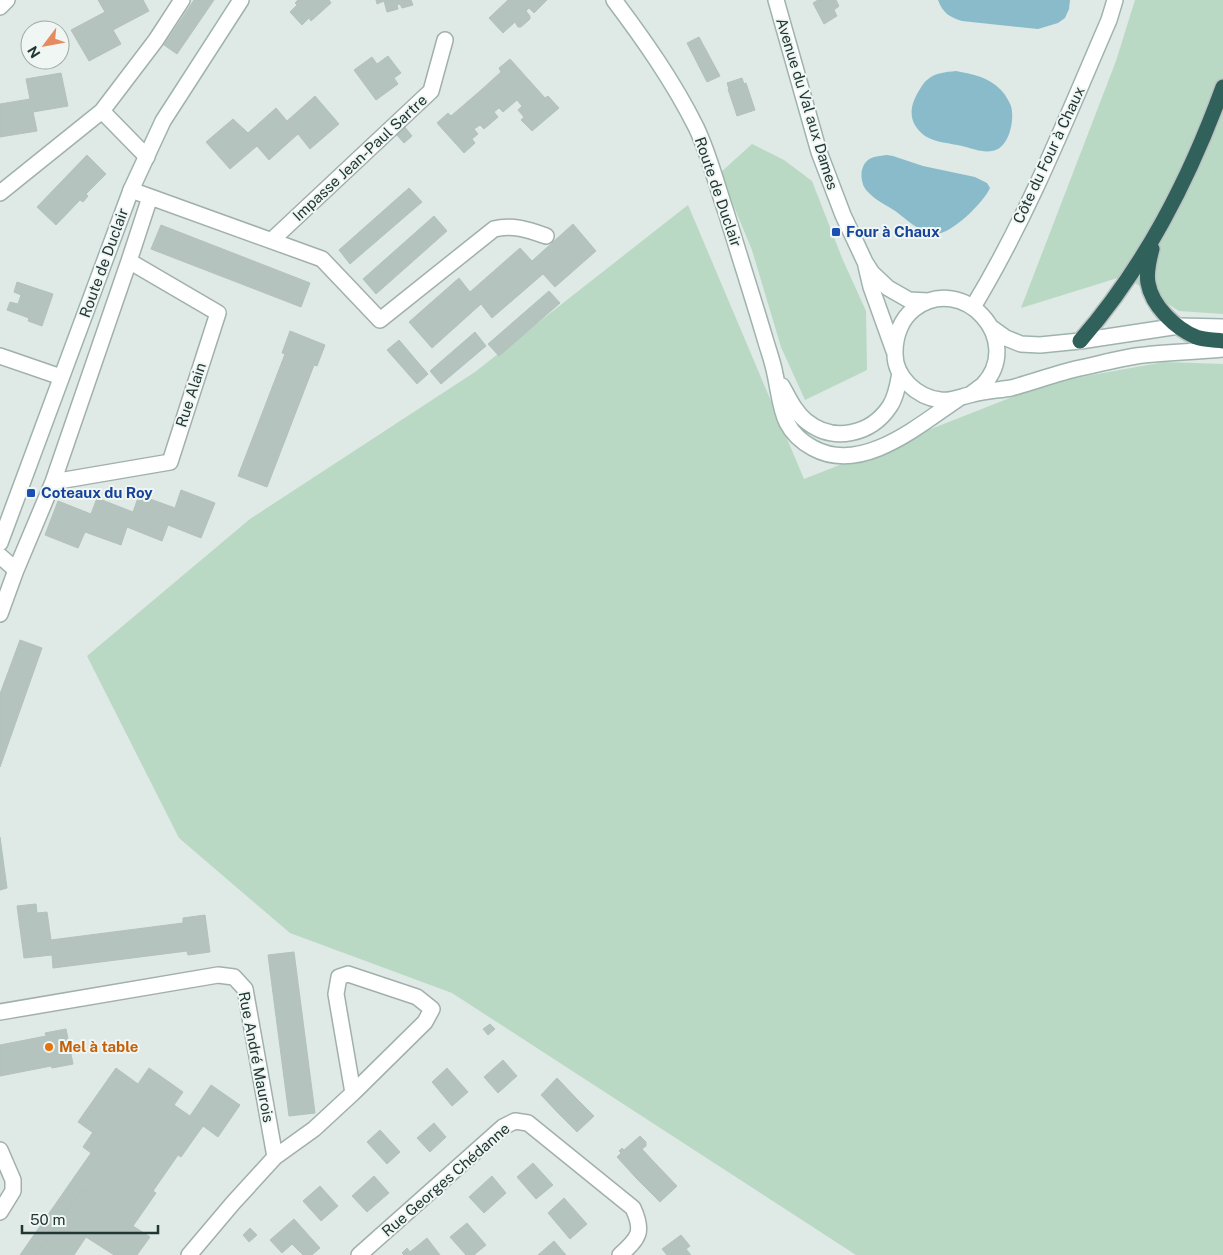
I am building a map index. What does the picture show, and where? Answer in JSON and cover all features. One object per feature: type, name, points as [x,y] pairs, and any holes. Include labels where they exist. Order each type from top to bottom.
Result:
[{"type":"highway","points":[[1080,341],[1100,318],[1168,214],[1211,121],[1223,87]]},
{"type":"highway","points":[[1154,238],[1148,264],[1148,284],[1155,302],[1164,314],[1197,337],[1223,341]]},
{"type":"street","points":[[0,8],[7,0]]},
{"type":"street","points":[[0,193],[102,111],[156,40],[182,0]]},
{"type":"street","name":"Route de Duclair","points":[[0,543],[131,190],[162,121],[241,0]]},
{"type":"street","name":"Route de Duclair","points":[[614,0],[653,52],[670,79],[706,149],[775,373],[782,412],[790,430],[812,448],[825,453],[840,456],[862,454],[913,431],[965,397]]},
{"type":"street","name":"Avenue du Val aux Dames","points":[[776,0],[819,152],[843,215],[865,262],[872,273],[888,288],[909,300],[929,301]]},
{"type":"street","name":"Côte du Four à Chaux","points":[[973,307],[1001,257],[1050,157],[1109,20],[1115,0]]},
{"type":"street","name":"Impasse Jean-Paul Sartre","points":[[272,240],[431,91],[445,40]]},
{"type":"street","points":[[102,111],[147,157]]},
{"type":"street","points":[[131,190],[322,259],[380,320],[494,229],[503,226],[525,229],[546,236]]},
{"type":"street","points":[[0,614],[16,570],[53,482],[150,197]]},
{"type":"street","name":"Rue Alain","points":[[53,482],[170,462],[218,313],[129,261]]},
{"type":"street","name":"Avenue du Val aux Dames","points":[[865,262],[871,287],[895,354]]},
{"type":"street","points":[[965,397],[983,384],[991,372],[996,358],[996,342],[992,328],[984,316],[973,307],[959,300],[944,298],[929,301],[914,309],[902,322],[896,337],[895,354],[900,373],[911,387],[925,396],[941,400],[965,397],[1011,388],[1078,368],[1136,356],[1223,349]]},
{"type":"street","points":[[992,328],[1006,338],[1021,344],[1040,345],[1179,326],[1223,327]]},
{"type":"street","points":[[0,356],[61,377]]},
{"type":"street","name":"Route de Duclair","points":[[775,373],[792,404],[806,421],[825,432],[847,435],[863,429],[890,406],[896,392],[900,373]]},
{"type":"street","points":[[0,556],[16,570]]},
{"type":"street","points":[[189,1255],[233,1203],[275,1158],[314,1129],[353,1093],[425,1022],[432,1009],[417,997],[348,974],[339,977],[336,994],[353,1093]]},
{"type":"street","name":"Rue André Maurois","points":[[0,1012],[218,975],[234,977],[245,989],[275,1158]]},
{"type":"street","name":"Rue Georges Chédanne","points":[[360,1255],[503,1127],[516,1121],[528,1123],[633,1208],[640,1222],[638,1234],[630,1246],[620,1255]]},
{"type":"street","points":[[0,1150],[13,1180],[13,1191],[0,1212]]},
{"type":"green space","points":[[1135,0],[1223,0],[1223,314],[1179,311],[1124,276],[1021,308],[1116,61]]},
{"type":"green space","points":[[752,144],[784,160],[812,181],[842,258],[866,311],[867,370],[805,400],[781,347],[752,250],[720,173]]},
{"type":"green space","points":[[688,205],[804,479],[1048,383],[1164,362],[1223,364],[1223,1255],[856,1255],[452,993],[290,933],[179,838],[87,656],[250,519],[475,372]]},
{"type":"water","points":[[938,0],[1070,0],[1065,18],[1058,23],[1038,29],[962,21],[947,14]]},
{"type":"water","points":[[956,71],[986,79],[1001,90],[1008,100],[1012,112],[1011,126],[1007,140],[998,149],[984,151],[938,141],[925,136],[915,125],[912,108],[916,95],[924,83],[937,74]]},
{"type":"water","points":[[887,155],[923,166],[975,177],[987,183],[990,188],[974,209],[958,224],[942,233],[929,233],[918,228],[876,199],[865,188],[862,171],[865,163],[877,156]]},
{"type":"building","points":[[98,0],[143,0],[149,11],[113,30],[121,44],[89,61],[71,30],[105,12]]},
{"type":"building","points":[[194,0],[214,0],[177,54],[164,45]]},
{"type":"building","points":[[298,0],[329,0],[331,3],[311,21],[309,18],[302,25],[290,12],[297,5],[295,3]]},
{"type":"building","points":[[376,0],[411,0],[413,5],[402,8],[400,4],[397,5],[398,9],[387,12],[384,1],[377,4]]},
{"type":"building","points":[[508,0],[547,0],[534,13],[529,8],[526,11],[530,19],[521,27],[518,27],[515,22],[503,33],[489,18]]},
{"type":"building","points":[[818,0],[836,0],[839,6],[834,10],[837,16],[824,24],[813,3]]},
{"type":"building","points":[[699,37],[720,76],[707,82],[687,43]]},
{"type":"building","points":[[388,56],[401,73],[394,78],[398,84],[376,100],[354,70],[372,57],[377,64]]},
{"type":"building","points":[[510,59],[545,98],[548,96],[559,108],[532,131],[521,120],[524,117],[518,110],[522,106],[517,100],[503,112],[499,108],[494,112],[498,117],[484,129],[480,125],[474,129],[478,134],[472,139],[475,143],[464,153],[437,123],[448,113],[451,116],[480,91],[501,72],[499,68]]},
{"type":"building","points":[[61,73],[68,106],[33,112],[37,131],[0,137],[0,104],[30,99],[26,79]]},
{"type":"building","points":[[742,78],[744,84],[729,89],[727,83]]},
{"type":"building","points":[[746,83],[755,110],[737,116],[728,89]]},
{"type":"building","points":[[315,96],[339,124],[310,149],[298,134],[269,160],[257,146],[230,169],[206,142],[233,119],[248,133],[276,108],[287,121]]},
{"type":"building","points":[[404,126],[412,136],[404,143],[395,133]]},
{"type":"building","points":[[87,155],[106,174],[86,194],[88,196],[83,202],[80,200],[56,225],[37,207]]},
{"type":"building","points":[[409,188],[422,202],[350,264],[339,250]]},
{"type":"building","points":[[434,216],[447,231],[376,294],[363,279]]},
{"type":"building","points":[[573,224],[596,251],[555,287],[543,274],[492,318],[481,304],[432,348],[409,322],[459,278],[470,292],[520,248],[532,261]]},
{"type":"building","points":[[161,225],[310,283],[301,307],[151,249]]},
{"type":"building","points":[[17,282],[53,294],[42,326],[28,321],[29,318],[7,310],[10,302],[18,304],[21,295],[14,292]]},
{"type":"building","points":[[549,291],[560,303],[499,356],[488,344]]},
{"type":"building","points":[[290,331],[325,345],[317,366],[314,365],[267,487],[238,476],[285,354],[282,353]]},
{"type":"building","points":[[475,332],[486,346],[441,384],[430,371]]},
{"type":"building","points":[[399,340],[428,374],[417,384],[387,350]]},
{"type":"building","points":[[181,490],[215,503],[201,538],[168,525],[162,541],[127,527],[121,545],[85,532],[78,548],[45,535],[58,501],[91,514],[97,498],[133,512],[139,495],[175,508]]},
{"type":"building","points":[[20,640],[42,648],[0,767],[0,694]]},
{"type":"building","points":[[0,837],[7,888],[0,890]]},
{"type":"building","points":[[36,904],[37,913],[47,912],[51,940],[183,923],[183,918],[205,915],[210,952],[188,955],[187,951],[53,968],[52,955],[24,958],[17,906]]},
{"type":"building","points":[[294,952],[315,1113],[289,1116],[268,955]]},
{"type":"building","points":[[490,1024],[495,1029],[488,1035],[483,1029]]},
{"type":"building","points":[[66,1029],[73,1064],[52,1068],[51,1066],[0,1076],[0,1045],[46,1036],[45,1033]]},
{"type":"building","points":[[503,1060],[517,1076],[498,1093],[484,1077]]},
{"type":"building","points":[[116,1068],[138,1084],[149,1068],[183,1092],[174,1105],[190,1116],[211,1085],[240,1105],[218,1137],[203,1126],[181,1157],[178,1155],[153,1191],[156,1193],[133,1226],[150,1237],[137,1255],[114,1255],[86,1237],[74,1255],[36,1255],[82,1190],[85,1193],[116,1149],[78,1122]]},
{"type":"building","points":[[447,1068],[468,1092],[452,1106],[432,1082]]},
{"type":"building","points":[[557,1078],[575,1097],[559,1114],[541,1095]]},
{"type":"building","points":[[575,1097],[594,1116],[577,1132],[559,1114]]},
{"type":"building","points":[[434,1123],[446,1137],[430,1152],[417,1138]]},
{"type":"building","points":[[380,1130],[400,1152],[387,1164],[367,1142]]},
{"type":"building","points":[[93,1132],[116,1149],[85,1193],[82,1190],[36,1255],[20,1255],[91,1153],[83,1147]]},
{"type":"building","points":[[640,1136],[646,1142],[646,1146],[642,1149],[654,1162],[637,1179],[617,1157],[621,1153],[619,1151],[622,1148],[624,1150]]},
{"type":"building","points":[[654,1162],[677,1186],[660,1202],[637,1179]]},
{"type":"building","points":[[533,1163],[553,1185],[536,1199],[517,1177]]},
{"type":"building","points":[[374,1176],[389,1193],[367,1212],[352,1196]]},
{"type":"building","points":[[492,1176],[506,1193],[484,1213],[469,1197]]},
{"type":"building","points":[[320,1186],[338,1206],[321,1221],[303,1201]]},
{"type":"building","points":[[564,1198],[587,1224],[570,1239],[548,1213]]},
{"type":"building","points":[[294,1219],[320,1248],[312,1255],[303,1255],[292,1244],[282,1253],[270,1240]]},
{"type":"building","points":[[467,1223],[486,1245],[474,1255],[466,1255],[450,1237]]},
{"type":"building","points":[[250,1228],[257,1235],[249,1242],[243,1235]]},
{"type":"building","points":[[681,1235],[690,1246],[686,1249],[691,1255],[667,1255],[662,1249]]},
{"type":"building","points":[[427,1238],[440,1255],[404,1255],[402,1253],[407,1248],[410,1252]]},
{"type":"building","points":[[554,1241],[566,1255],[538,1255]]},
{"type":"place","name":"Four à Chaux","points":[[836,232]]},
{"type":"place","name":"Coteaux du Roy","points":[[31,493]]},
{"type":"place","name":"Mel à table","points":[[49,1047]]}]
